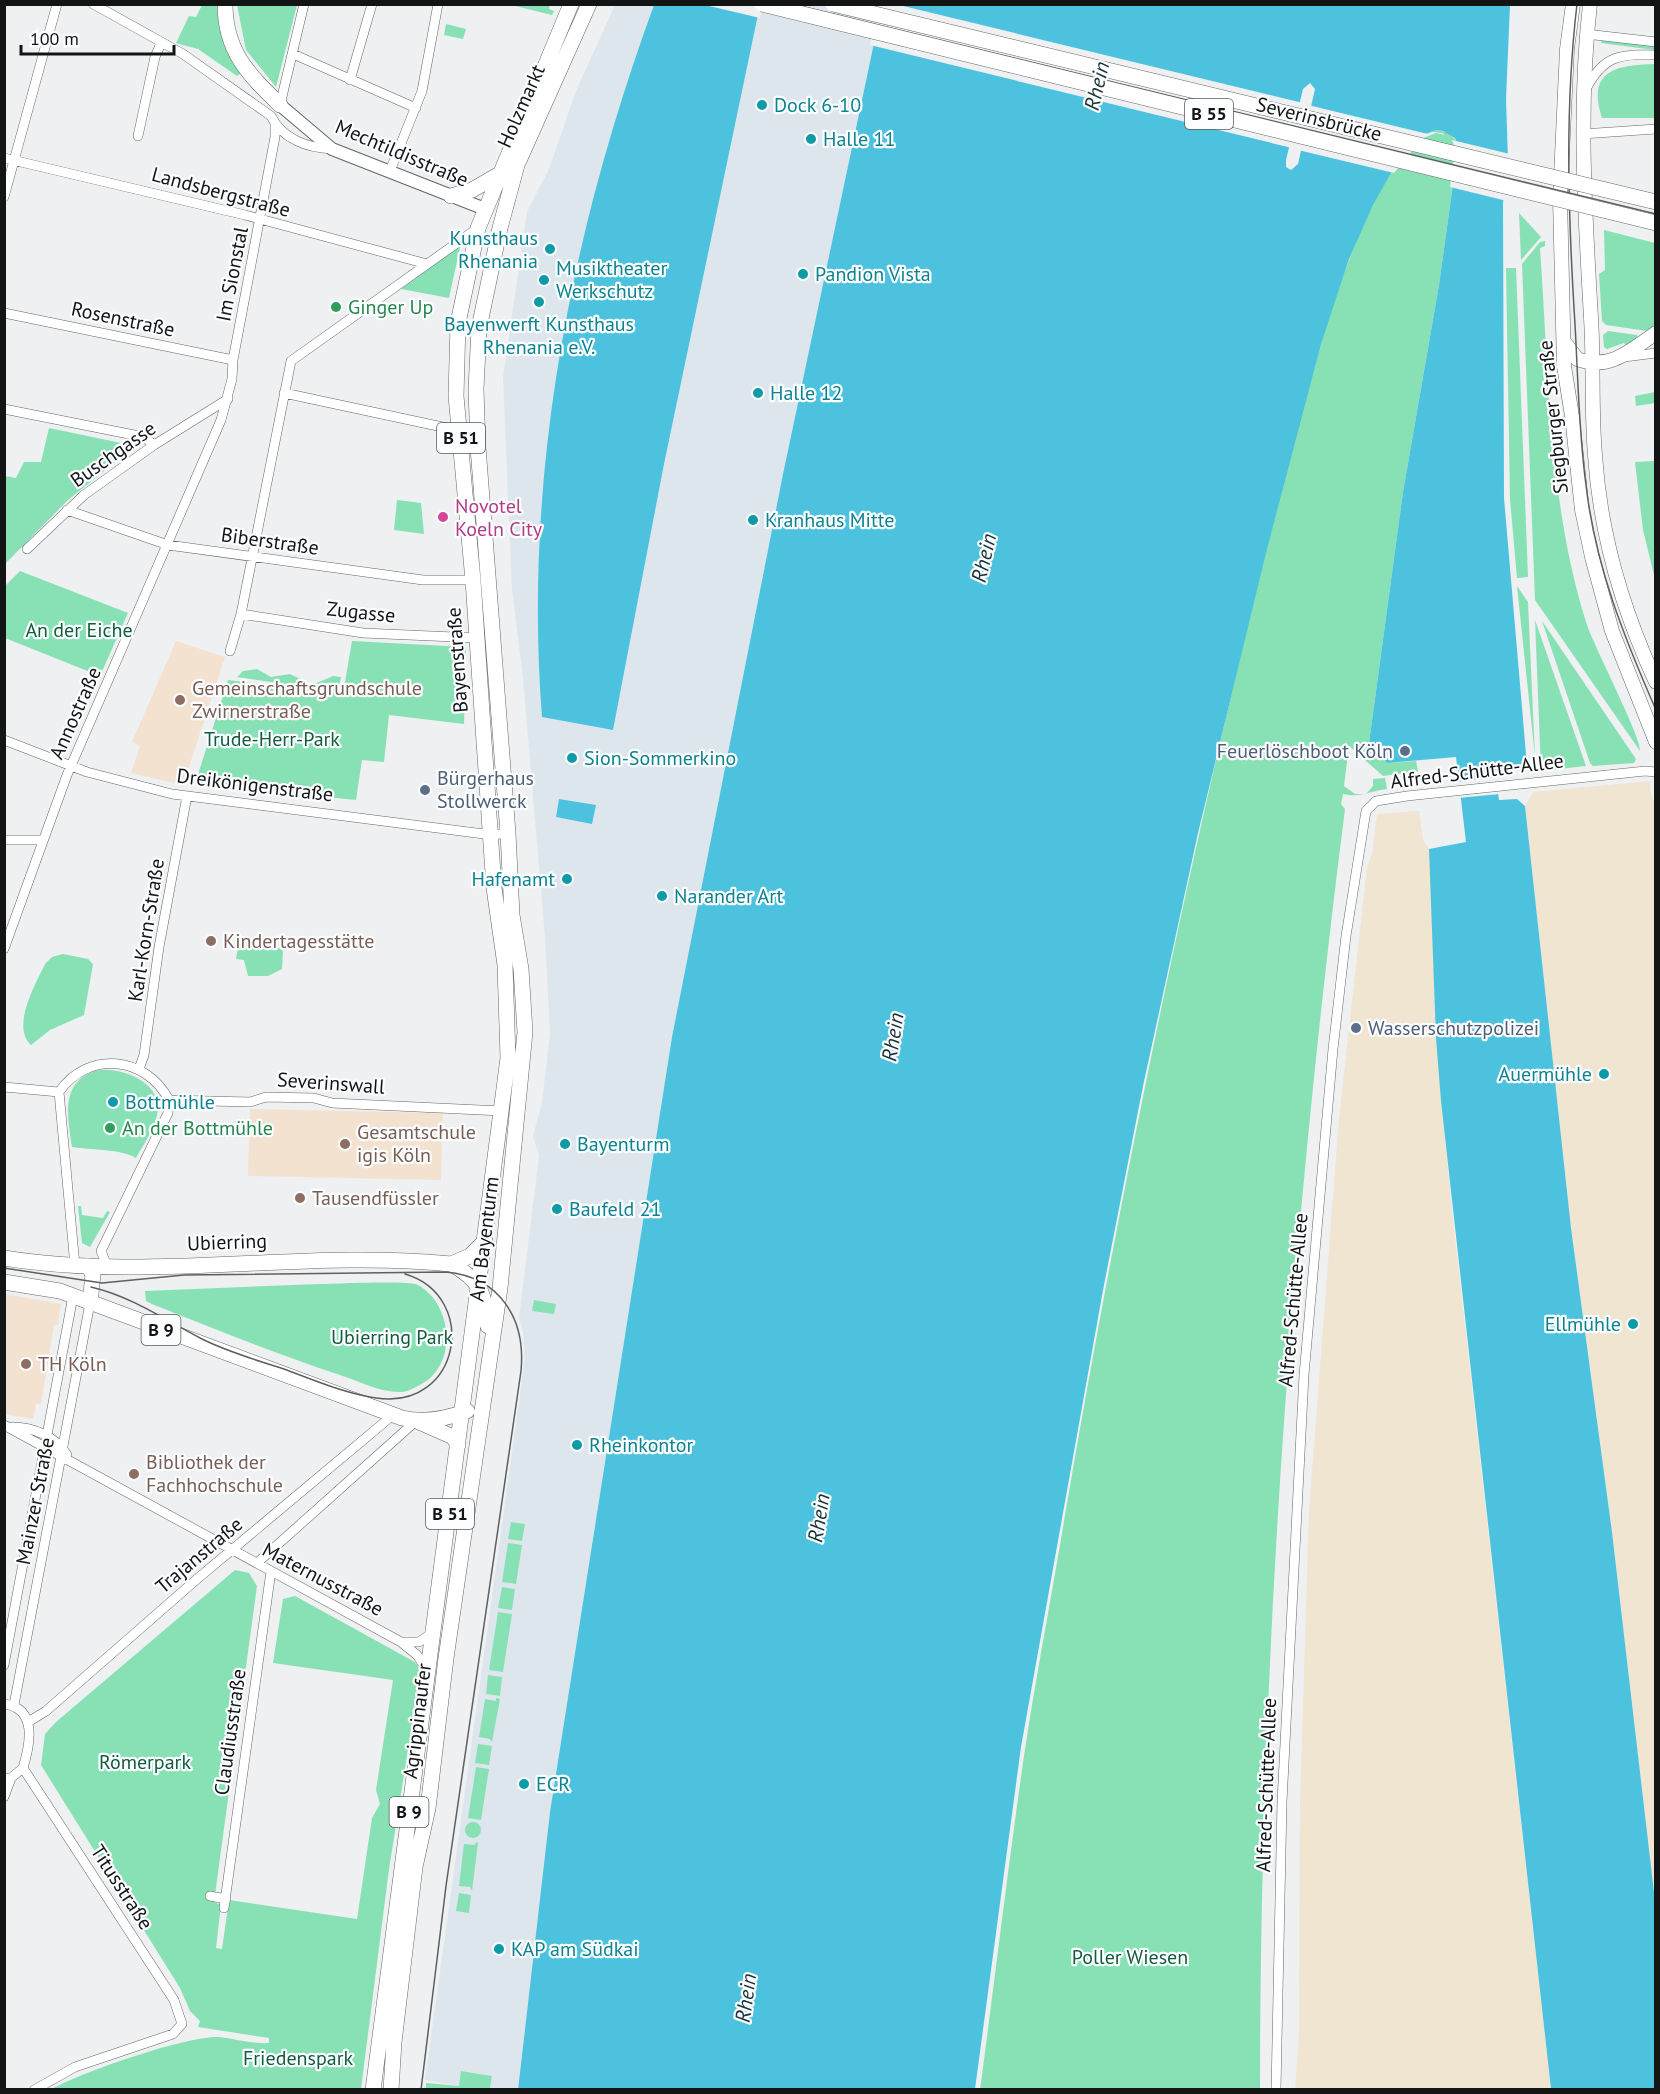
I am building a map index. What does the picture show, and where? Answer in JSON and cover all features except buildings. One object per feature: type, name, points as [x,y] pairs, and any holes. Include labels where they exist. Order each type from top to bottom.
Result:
[{"type":"main road","points":[[225,4],[227,31],[240,62],[280,105]]},
{"type":"main road","name":"Holzmarkt","points":[[485,209],[571,4]]},
{"type":"main road","name":"Holzmarkt","points":[[500,228],[518,165],[589,4]]},
{"type":"main road","name":"Severinsbrücke","points":[[762,4],[1656,223]]},
{"type":"main road","name":"Severinsbrücke","points":[[833,4],[1656,202]]},
{"type":"main road","name":"Siegburger Straße","points":[[1573,4],[1567,49],[1560,198],[1564,366],[1582,510],[1592,557],[1611,631],[1656,742]]},
{"type":"main road","name":"Siegburger Straße","points":[[1590,4],[1582,96],[1582,134],[1597,364],[1594,456],[1603,519],[1627,610],[1655,679]]},
{"type":"main road","points":[[1567,49],[1586,34]]},
{"type":"main road","points":[[451,196],[472,190],[498,175]]},
{"type":"main road","points":[[485,209],[500,228]]},
{"type":"main road","name":"Bayenstraße","points":[[485,209],[478,228],[458,323],[458,408],[473,580],[494,888],[505,965],[509,1033],[502,1111]]},
{"type":"main road","name":"Bayenstraße","points":[[500,228],[479,328],[477,416],[512,915],[524,997],[525,1032],[520,1088]]},
{"type":"main road","points":[[1565,343],[1577,359],[1597,364],[1621,358],[1656,333]]},
{"type":"main road","points":[[458,408],[470,410],[477,416]]},
{"type":"main road","name":"Am Bayenturm","points":[[483,1394],[500,1288],[520,1088]]},
{"type":"main road","name":"Am Bayenturm","points":[[460,1414],[502,1111]]},
{"type":"main road","points":[[497,1152],[506,1159],[515,1154]]},
{"type":"main road","points":[[451,1264],[470,1256],[485,1241],[496,1251],[504,1245]]},
{"type":"main road","name":"Ubierring","points":[[4,1258],[81,1266],[265,1261],[451,1264]]},
{"type":"main road","points":[[451,1264],[469,1275],[486,1302],[491,1342]]},
{"type":"main road","points":[[81,1266],[93,1274],[90,1303]]},
{"type":"main road","name":"B 9","points":[[4,1282],[73,1296],[393,1415],[416,1421],[453,1437],[458,1445]]},
{"type":"main road","points":[[460,1414],[476,1405],[483,1394]]},
{"type":"main road","name":"Agrippinaufer","points":[[390,2090],[412,1889],[428,1808],[483,1394]]},
{"type":"main road","name":"B 9","points":[[416,1421],[460,1414]]},
{"type":"main road","name":"Agrippinaufer","points":[[373,2090],[429,1672],[460,1414]]},
{"type":"main road","points":[[423,1713],[433,1712],[439,1722]]},
{"type":"street","points":[[4,197],[10,159],[57,8],[65,4]]},
{"type":"street","points":[[93,4],[183,54],[271,116],[275,124],[295,141],[332,149]]},
{"type":"street","points":[[280,105],[304,4]]},
{"type":"street","points":[[350,80],[372,4]]},
{"type":"street","points":[[390,171],[422,91],[438,4]]},
{"type":"street","points":[[1586,34],[1656,42]]},
{"type":"street","points":[[138,136],[155,57],[161,43]]},
{"type":"street","points":[[292,54],[416,108]]},
{"type":"street","points":[[1582,96],[1596,70],[1611,60],[1633,54],[1656,55]]},
{"type":"street","name":"Mechtildisstraße","points":[[280,105],[332,149],[485,209]]},
{"type":"street","name":"Im Sionstal","points":[[233,360],[276,137],[275,124]]},
{"type":"street","points":[[1582,134],[1656,129]]},
{"type":"street","name":"Landsbergstraße","points":[[10,159],[55,168],[427,264]]},
{"type":"street","points":[[230,651],[253,558],[291,361],[478,228]]},
{"type":"street","name":"Rosenstraße","points":[[4,313],[233,360]]},
{"type":"street","points":[[1621,358],[1656,353]]},
{"type":"street","name":"Annostraße","points":[[4,949],[72,766],[218,429],[228,399],[233,360]]},
{"type":"street","points":[[284,393],[460,431]]},
{"type":"street","name":"Buschgasse","points":[[27,549],[84,495],[154,445],[228,399]]},
{"type":"street","points":[[4,409],[144,437],[154,445]]},
{"type":"street","name":"Biberstraße","points":[[68,510],[168,545],[423,580],[473,580]]},
{"type":"street","name":"Zugasse","points":[[241,614],[363,633],[477,638]]},
{"type":"street","name":"Dreikönigenstraße","points":[[4,740],[72,766],[145,788],[187,796],[349,814],[492,835],[508,833]]},
{"type":"street","name":"Alfred-Schütte-Allee","points":[[1276,2090],[1282,1802],[1295,1507],[1315,1239],[1346,936],[1368,806],[1376,801],[1421,794],[1645,771],[1656,772]]},
{"type":"street","name":"Karl-Korn-Straße","points":[[139,1069],[144,1055],[161,937],[187,796]]},
{"type":"street","points":[[4,840],[43,840]]},
{"type":"street","points":[[81,1266],[59,1092],[78,1071],[100,1063],[111,1062],[139,1069],[158,1082],[169,1100],[168,1113],[101,1251],[107,1266]]},
{"type":"street","points":[[4,1088],[59,1092]]},
{"type":"street","name":"Severinswall","points":[[169,1100],[250,1102],[266,1097],[314,1098],[332,1103],[502,1111]]},
{"type":"street","name":"Mainzer Straße","points":[[4,1665],[73,1296]]},
{"type":"street","name":"Mainzer Straße","points":[[28,1722],[23,1712],[9,1705],[66,1456],[90,1303]]},
{"type":"street","name":"Trajanstraße","points":[[28,1722],[46,1711],[393,1415]]},
{"type":"street","points":[[257,1563],[416,1421]]},
{"type":"street","name":"Maternusstraße","points":[[7,1426],[24,1427],[46,1436],[66,1456]]},
{"type":"street","name":"Maternusstraße","points":[[7,1426],[66,1456],[232,1551],[401,1642],[417,1655],[429,1672]]},
{"type":"street","name":"Claudiusstraße","points":[[210,1896],[225,1904],[271,1571]]},
{"type":"street","points":[[401,1642],[419,1642],[434,1631]]},
{"type":"street","points":[[4,1797],[8,1778],[23,1768],[29,1745],[28,1722]]},
{"type":"street","name":"Titusstraße","points":[[23,1768],[174,2000],[181,2019],[179,2028],[173,2034],[75,2067],[34,2090]]},
{"type":"shaded area","points":[[615,5],[882,5],[783,474],[672,1037],[550,1812],[518,2089],[490,2089],[492,2076],[462,2071],[459,2086],[425,2080],[525,1359],[523,1332],[519,1318],[539,1156],[533,1136],[542,1103],[550,1033],[545,937],[523,678],[512,589],[503,378],[527,212],[549,169],[576,91]]},
{"type":"shaded area","name":"Gemeinschaftsgrundschule Zwirnerstraße","points":[[176,641],[225,657],[185,779],[174,783],[131,773],[140,746],[132,742]]},
{"type":"shaded area","points":[[1651,781],[1650,790],[1655,804],[1655,1901],[1612,1532],[1571,1228],[1525,806],[1533,792]]},
{"type":"shaded area","points":[[1419,811],[1423,840],[1429,849],[1441,1101],[1452,1210],[1551,2089],[1295,2090],[1299,2031],[1300,1805],[1309,1511],[1339,1119],[1367,867],[1372,854],[1377,814]]},
{"type":"shaded area","name":"Gesamtschule igis Köln","points":[[250,1109],[443,1113],[441,1180],[248,1176]]},
{"type":"shaded area","name":"TH Köln","points":[[5,1294],[61,1304],[58,1325],[54,1325],[41,1404],[36,1404],[33,1419],[5,1414]]},
{"type":"green space","points":[[202,5],[217,5],[220,31],[241,73],[237,76],[198,49],[176,43],[189,16],[196,17]]},
{"type":"green space","points":[[237,5],[297,5],[276,87],[246,50]]},
{"type":"green space","points":[[511,5],[550,5],[549,9],[554,11],[552,15]]},
{"type":"green space","points":[[446,24],[466,29],[463,39],[444,35]]},
{"type":"green space","points":[[1602,39],[1655,46],[1655,50],[1601,43]]},
{"type":"green space","points":[[1655,64],[1655,118],[1602,118],[1598,89],[1608,73],[1628,66]]},
{"type":"green space","name":"Poller Wiesen","points":[[1436,130],[1451,135],[1456,140],[1458,148],[1439,285],[1403,492],[1369,743],[1387,763],[1416,761],[1418,771],[1383,776],[1349,746],[1344,786],[1355,794],[1364,794],[1355,795],[1343,794],[1341,804],[1345,809],[1326,968],[1294,1287],[1282,1448],[1266,1768],[1261,1929],[1260,2089],[980,2090],[1024,1756],[1086,1397],[1130,1161],[1205,809],[1285,474],[1324,331],[1349,261],[1376,199],[1405,154]]},
{"type":"green space","points":[[1519,213],[1541,237],[1521,260]]},
{"type":"green space","points":[[1604,230],[1655,243],[1655,326],[1647,331],[1606,325],[1602,321],[1599,274],[1605,270]]},
{"type":"green space","points":[[1545,241],[1545,246],[1540,248],[1548,390],[1564,530],[1573,576],[1586,622],[1639,743],[1640,751],[1535,600],[1522,264],[1540,242]]},
{"type":"green space","points":[[461,243],[449,298],[401,289]]},
{"type":"green space","points":[[1506,268],[1516,268],[1528,577],[1517,578],[1510,499]]},
{"type":"green space","points":[[1608,331],[1637,335],[1638,338],[1627,346],[1624,343],[1607,349],[1604,347],[1603,335]]},
{"type":"green space","points":[[1655,392],[1655,403],[1636,406],[1635,396]]},
{"type":"green space","points":[[49,428],[126,444],[124,455],[68,500],[5,564],[5,476],[16,478],[24,462],[41,462]]},
{"type":"green space","points":[[1656,461],[1655,579],[1643,530],[1635,462]]},
{"type":"green space","points":[[397,500],[421,503],[424,534],[394,530]]},
{"type":"green space","name":"An der Eiche","points":[[20,571],[128,613],[100,676],[5,638],[5,586]]},
{"type":"green space","points":[[1517,586],[1528,602],[1535,757]]},
{"type":"green space","points":[[1535,620],[1586,766],[1541,771]]},
{"type":"green space","points":[[1542,621],[1636,759],[1634,763],[1593,766],[1590,763]]},
{"type":"green space","name":"Trude-Herr-Park","points":[[352,641],[466,647],[464,724],[389,715],[384,762],[362,760],[356,800],[195,784],[228,680],[343,694]]},
{"type":"green space","points":[[257,669],[271,677],[290,674],[312,685],[333,676],[341,677],[338,692],[237,677],[243,671]]},
{"type":"green space","points":[[1385,778],[1387,789],[1367,793],[1373,786],[1373,779]]},
{"type":"green space","points":[[239,941],[283,949],[282,969],[268,976],[248,976],[244,960],[236,959]]},
{"type":"green space","points":[[63,954],[88,959],[93,964],[84,1015],[50,1030],[31,1045],[25,1037],[23,1027],[27,1005],[45,964],[52,957]]},
{"type":"green space","points":[[99,1070],[130,1075],[148,1086],[154,1094],[158,1104],[156,1121],[136,1158],[114,1151],[72,1147],[68,1111],[72,1090],[86,1075]]},
{"type":"green space","points":[[78,1206],[81,1206],[82,1215],[103,1218],[107,1211],[110,1212],[90,1247],[82,1243]]},
{"type":"green space","name":"Ubierring Park","points":[[386,1282],[418,1285],[430,1294],[439,1307],[444,1321],[445,1351],[440,1365],[431,1377],[408,1391],[394,1392],[378,1389],[269,1350],[152,1304],[146,1301],[145,1291]]},
{"type":"green space","points":[[534,1300],[556,1304],[554,1314],[532,1311]]},
{"type":"green space","points":[[511,1522],[525,1524],[522,1541],[508,1539]]},
{"type":"green space","points":[[508,1543],[522,1545],[516,1584],[502,1582]]},
{"type":"green space","points":[[235,1570],[249,1573],[257,1586],[214,1902],[221,1905],[216,1948],[222,1949],[229,1900],[357,1919],[372,1818],[380,1804],[376,1790],[393,1680],[273,1663],[283,1599],[295,1596],[413,1661],[421,1668],[389,1869],[361,2089],[52,2089],[109,2065],[184,2042],[219,2037],[269,2043],[269,2038],[198,2027],[200,2021],[190,2011],[180,1988],[41,1765],[45,1734],[56,1722]]},
{"type":"green space","points":[[502,1587],[515,1589],[512,1610],[498,1608]]},
{"type":"green space","points":[[498,1612],[512,1614],[503,1672],[489,1670]]},
{"type":"green space","points":[[488,1675],[502,1677],[500,1696],[486,1694]]},
{"type":"green space","points":[[496,1698],[500,1699],[492,1742],[490,1739],[479,1737],[485,1699],[496,1701]]},
{"type":"green space","points":[[478,1744],[492,1746],[489,1765],[475,1763]]},
{"type":"green space","points":[[476,1767],[489,1769],[481,1820],[468,1818]]},
{"type":"green space","points":[[473,1822],[481,1830],[473,1838],[465,1830]]},
{"type":"green space","points":[[476,1842],[478,1843],[472,1891],[470,1887],[459,1886],[464,1844],[475,1845]]},
{"type":"green space","points":[[459,1893],[471,1895],[469,1913],[456,1911]]},
{"type":"green space","points":[[461,2071],[492,2076],[490,2089],[426,2089],[426,2083],[459,2086]]},
{"type":"water","points":[[654,5],[760,5],[664,464],[613,730],[542,717],[538,626],[540,535],[547,445],[560,355],[577,266],[599,178]]},
{"type":"water","name":"Rhein","points":[[882,5],[1510,5],[1506,99],[1508,160],[1503,203],[1504,498],[1527,766],[1495,771],[1499,800],[1517,799],[1525,806],[1571,1228],[1612,1532],[1655,1901],[1655,2089],[1551,2089],[1441,1101],[1436,1038],[1429,849],[1466,842],[1456,757],[1387,763],[1369,743],[1403,492],[1439,285],[1458,148],[1455,138],[1436,130],[1421,136],[1395,166],[1373,205],[1349,259],[1321,344],[1267,549],[1198,833],[1143,1086],[1103,1290],[1021,1747],[975,2089],[518,2090],[550,1812],[672,1037],[783,474]],"holes":[[[1310,83],[1315,89],[1298,164],[1291,170],[1286,167],[1286,160],[1303,89]]]},
{"type":"water","points":[[559,799],[596,805],[592,824],[556,817]]},
{"type":"pier","points":[[763,4],[760,18],[705,5]]},
{"type":"pier","points":[[879,4],[899,5],[1303,103],[1292,148],[870,45]]},
{"type":"pier","points":[[1308,105],[1428,134],[1432,132],[1445,135],[1436,133],[1423,138],[1394,173],[1298,150]]},
{"type":"pier","points":[[1452,140],[1510,154],[1507,201],[1450,187],[1455,148]]},
{"type":"pier","points":[[1499,777],[1500,794],[1458,798],[1456,782]]},
{"type":"tram line","points":[[791,4],[1656,214]]},
{"type":"tram line","points":[[1577,4],[1569,118],[1569,194],[1583,463],[1596,544],[1612,600],[1656,710]]},
{"type":"tram line","points":[[4,1268],[102,1283],[184,1275],[446,1272],[481,1282],[495,1292],[506,1304],[514,1318],[519,1334],[521,1371],[446,1886],[421,2090]]},
{"type":"tram line","points":[[91,1287],[135,1303],[202,1339],[242,1356],[352,1393],[376,1398],[405,1397],[427,1387],[442,1370],[451,1349],[451,1326],[444,1304],[429,1286],[405,1274]]},
{"type":"place","name":"Dock 6-10","points":[[762,105]]},
{"type":"place","name":"Halle 11","points":[[811,139]]},
{"type":"place","name":"Kunsthaus Rhenania","points":[[550,249]]},
{"type":"place","name":"Pandion Vista","points":[[803,274]]},
{"type":"place","name":"Musiktheater Werkschutz","points":[[544,280]]},
{"type":"place","name":"Bayenwerft Kunsthaus Rhenania e.V.","points":[[539,302]]},
{"type":"place","name":"Ginger Up","points":[[336,307]]},
{"type":"place","name":"Halle 12","points":[[758,393]]},
{"type":"place","name":"Novotel Koeln City","points":[[443,517]]},
{"type":"place","name":"Kranhaus Mitte","points":[[753,520]]},
{"type":"place","name":"Gemeinschaftsgrundschule Zwirnerstraße","points":[[180,700]]},
{"type":"place","name":"Feuerlöschboot Köln","points":[[1405,751]]},
{"type":"place","name":"Sion-Sommerkino","points":[[572,758]]},
{"type":"place","name":"Bürgerhaus Stollwerck","points":[[425,790]]},
{"type":"place","name":"Hafenamt","points":[[567,879]]},
{"type":"place","name":"Narander Art","points":[[662,896]]},
{"type":"place","name":"Kindertagesstätte","points":[[211,941]]},
{"type":"place","name":"Wasserschutzpolizei","points":[[1356,1028]]},
{"type":"place","name":"Auermühle","points":[[1604,1074]]},
{"type":"place","name":"Bottmühle","points":[[113,1102]]},
{"type":"place","name":"An der Bottmühle","points":[[110,1128]]},
{"type":"place","name":"Gesamtschule igis Köln","points":[[345,1144]]},
{"type":"place","name":"Bayenturm","points":[[565,1144]]},
{"type":"place","name":"Tausendfüssler","points":[[300,1198]]},
{"type":"place","name":"Baufeld 21","points":[[557,1209]]},
{"type":"place","name":"Ellmühle","points":[[1633,1324]]},
{"type":"place","name":"TH Köln","points":[[26,1364]]},
{"type":"place","name":"Rheinkontor","points":[[577,1445]]},
{"type":"place","name":"Bibliothek der Fachhochschule","points":[[134,1474]]},
{"type":"place","name":"ECR","points":[[524,1784]]},
{"type":"place","name":"KAP am Südkai","points":[[499,1949]]},
{"type":"park label","name":"Römerpark","points":[[145,1762]]},
{"type":"park label","name":"Friedenspark","points":[[298,2058]]}]
